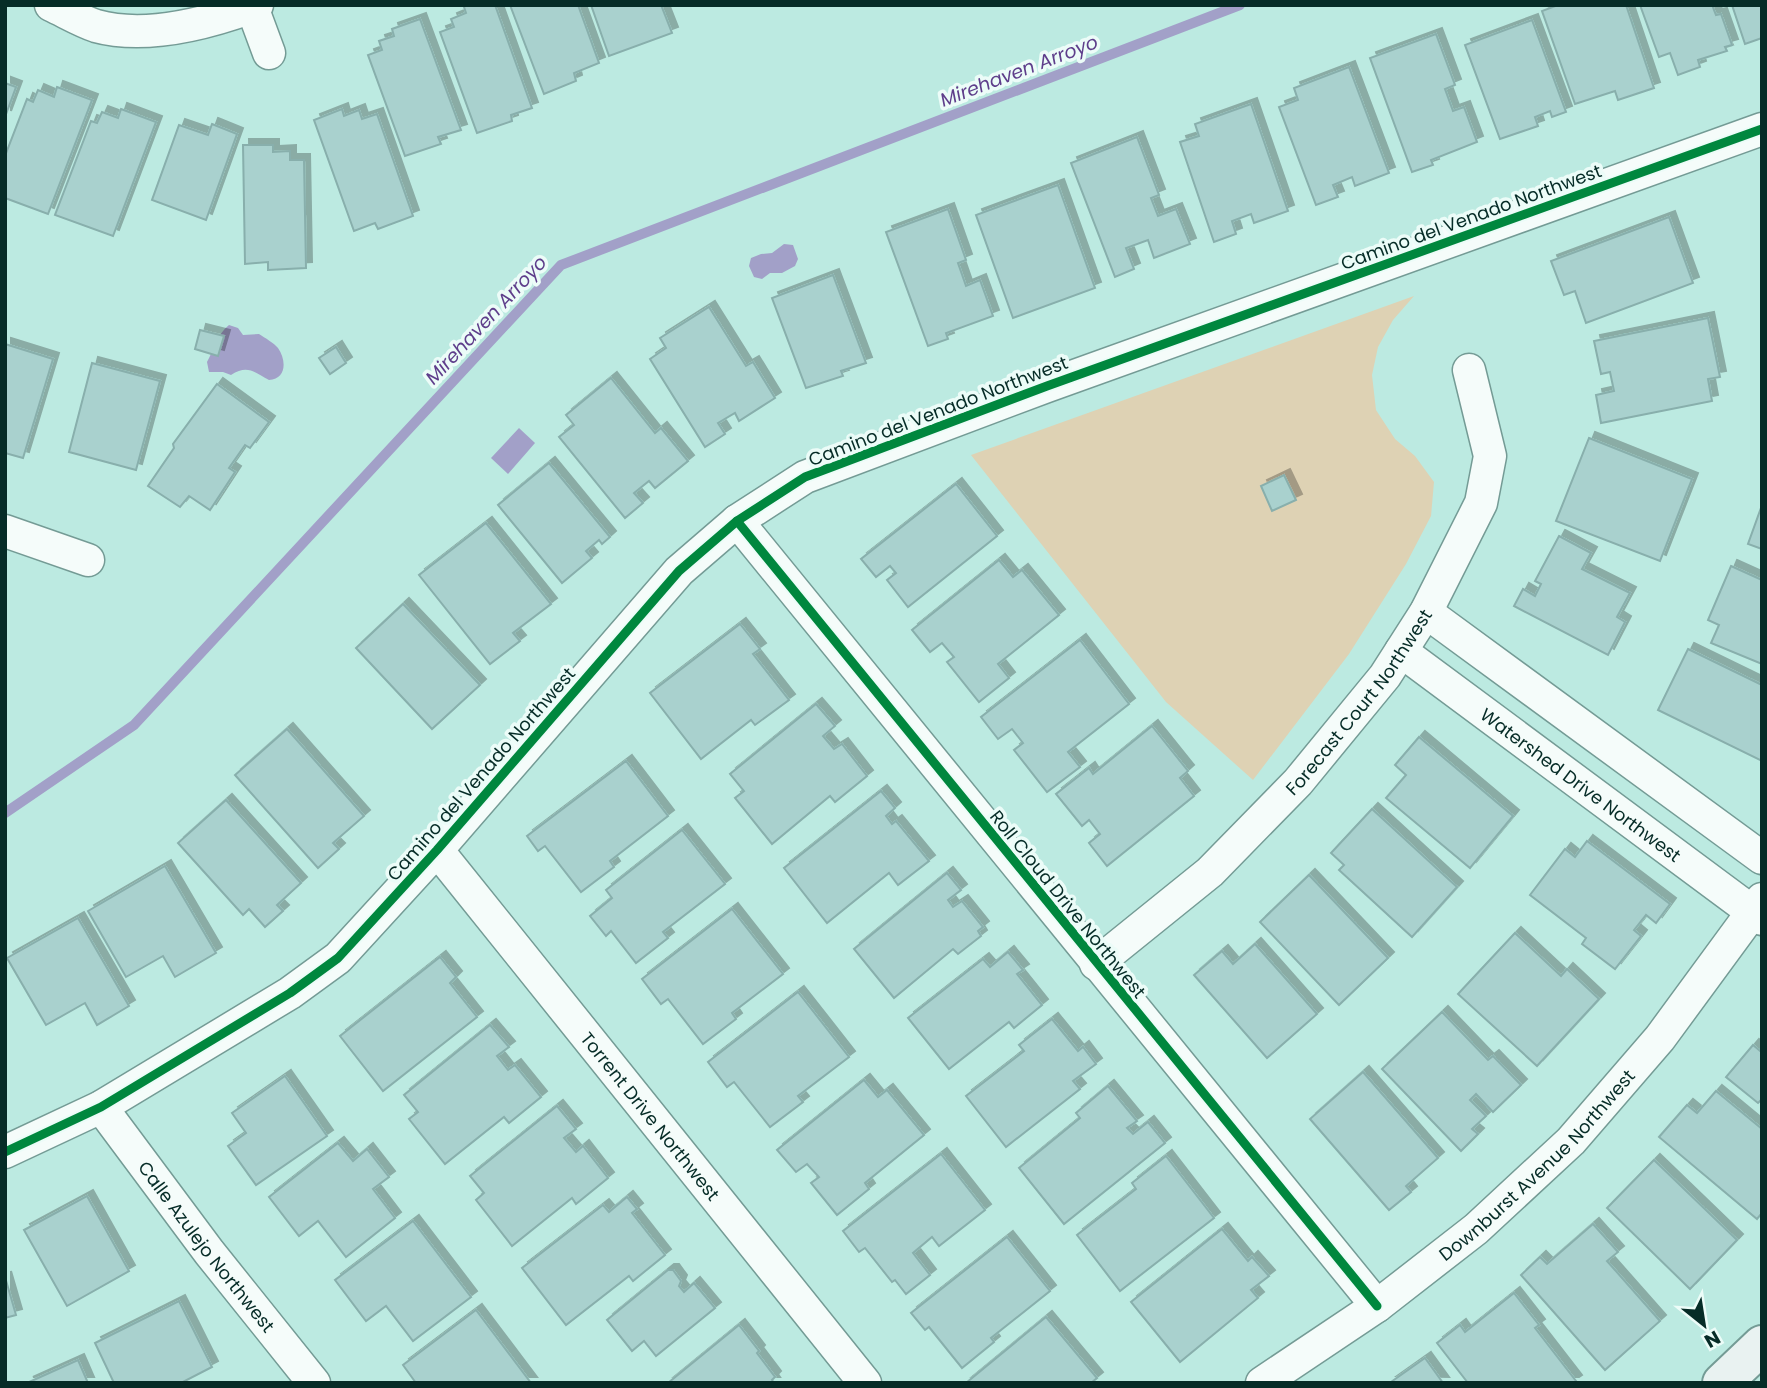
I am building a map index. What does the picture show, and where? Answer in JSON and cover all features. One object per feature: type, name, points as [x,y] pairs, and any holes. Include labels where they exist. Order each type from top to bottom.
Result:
[{"type":"main road","points":[[1722,1383],[1762,1345]]},
{"type":"street","points":[[51,5],[96,26],[138,32],[181,28],[255,6],[269,53]]},
{"type":"street","name":"Camino del Venado Northwest","points":[[5,1152],[101,1107],[290,993],[338,958],[437,850],[680,571],[737,521],[805,477],[1060,381],[1762,128]]},
{"type":"street","name":"Forecast Court Northwest","points":[[1096,964],[1210,873],[1298,782],[1385,676],[1426,612],[1481,503],[1490,456],[1469,370]]},
{"type":"street","name":"Roll Cloud Drive Northwest","points":[[737,521],[1377,1306]]},
{"type":"street","points":[[5,530],[88,560]]},
{"type":"street","points":[[1426,612],[1762,858]]},
{"type":"street","name":"Watershed Drive Northwest","points":[[1401,651],[1759,910]]},
{"type":"street","name":"Torrent Drive Northwest","points":[[437,850],[865,1383]]},
{"type":"street","name":"Downburst Avenue Northwest","points":[[1262,1383],[1377,1306],[1476,1229],[1571,1141],[1660,1038],[1759,910]]},
{"type":"street","name":"Calle Azulejo Northwest","points":[[101,1107],[209,1252],[314,1383]]},
{"type":"shaded area","points":[[1414,296],[1393,320],[1378,347],[1372,375],[1376,410],[1395,439],[1415,456],[1434,482],[1431,516],[1406,564],[1349,654],[1253,780],[1166,702],[971,455]]},
{"type":"water","points":[[784,244],[793,245],[798,259],[795,266],[782,273],[770,273],[762,279],[754,277],[749,266],[751,258],[772,253]]},
{"type":"water","points":[[229,325],[238,328],[243,335],[259,334],[276,346],[284,364],[282,373],[269,380],[247,370],[231,375],[209,372],[207,362],[219,337]]},
{"type":"water","points":[[519,428],[535,443],[508,474],[491,458]]},
{"type":"building","points":[[495,5],[532,108],[511,115],[512,121],[477,133],[440,32],[454,27],[451,19],[466,13],[464,7]]},
{"type":"building","points":[[510,5],[578,5],[599,63],[574,73],[576,81],[544,94]]},
{"type":"building","points":[[591,5],[661,5],[672,33],[609,56]]},
{"type":"building","points":[[1558,5],[1626,5],[1654,88],[1618,100],[1615,91],[1575,104],[1542,11]]},
{"type":"building","points":[[1640,5],[1712,5],[1716,15],[1721,14],[1732,45],[1725,47],[1727,51],[1698,60],[1700,67],[1678,75],[1670,53],[1659,57]]},
{"type":"building","points":[[1732,5],[1762,5],[1762,38],[1745,44]]},
{"type":"building","points":[[420,19],[461,130],[438,137],[441,144],[405,156],[368,55],[382,50],[379,41],[394,36],[392,29]]},
{"type":"building","points":[[1532,20],[1566,112],[1552,117],[1550,111],[1535,117],[1538,126],[1500,139],[1465,45]]},
{"type":"building","points":[[1436,34],[1455,85],[1445,89],[1453,111],[1464,107],[1477,142],[1431,160],[1433,165],[1412,172],[1370,58]]},
{"type":"building","points":[[1349,67],[1389,173],[1355,186],[1352,177],[1333,185],[1338,197],[1316,205],[1279,107],[1298,100],[1294,88]]},
{"type":"building","points":[[5,83],[16,87],[5,117]]},
{"type":"building","points":[[57,87],[92,100],[48,214],[5,198],[5,156],[27,99],[33,102],[38,90],[54,97]]},
{"type":"building","points":[[1251,104],[1288,211],[1254,223],[1251,214],[1232,221],[1236,234],[1214,242],[1180,142],[1199,136],[1195,124]]},
{"type":"building","points":[[121,109],[156,122],[113,236],[55,215],[91,121],[97,123],[102,112],[118,118]]},
{"type":"building","points":[[342,109],[344,116],[359,110],[362,119],[377,114],[413,216],[378,229],[375,223],[354,231],[314,120]]},
{"type":"building","points":[[212,124],[237,134],[206,220],[152,200],[179,125],[208,135]]},
{"type":"building","points":[[1137,137],[1159,195],[1151,198],[1158,216],[1176,209],[1190,244],[1154,258],[1148,240],[1126,248],[1134,269],[1115,277],[1071,163]]},
{"type":"building","points":[[243,145],[273,145],[273,152],[290,151],[290,160],[304,160],[306,268],[268,270],[268,262],[245,264]]},
{"type":"building","points":[[1058,185],[1095,288],[1013,318],[976,215]]},
{"type":"building","points":[[948,209],[966,260],[958,263],[966,286],[980,280],[993,316],[946,333],[948,339],[928,346],[886,232]]},
{"type":"building","points":[[1669,217],[1693,283],[1586,323],[1575,291],[1564,295],[1551,261]]},
{"type":"building","points":[[833,275],[866,363],[841,371],[843,376],[806,388],[772,298]]},
{"type":"building","points":[[709,307],[746,366],[753,362],[775,398],[739,421],[735,413],[718,423],[725,434],[705,447],[650,359],[666,348],[660,338]]},
{"type":"building","points":[[1708,318],[1720,377],[1708,379],[1712,401],[1601,423],[1596,395],[1614,391],[1610,372],[1601,374],[1594,341]]},
{"type":"building","points":[[200,330],[224,336],[218,356],[195,349]]},
{"type":"building","points":[[5,344],[53,359],[23,458],[5,453]]},
{"type":"building","points":[[336,347],[346,363],[330,374],[319,358]]},
{"type":"building","points":[[92,363],[160,381],[136,470],[69,452]]},
{"type":"building","points":[[611,378],[655,433],[661,428],[688,461],[655,488],[649,481],[634,493],[643,503],[625,518],[559,437],[574,425],[566,415]]},
{"type":"building","points":[[217,384],[269,422],[250,448],[245,445],[229,468],[235,472],[210,510],[189,496],[180,507],[148,486],[174,448],[173,444]]},
{"type":"building","points":[[1589,438],[1692,479],[1660,561],[1556,521]]},
{"type":"building","points":[[549,463],[610,537],[602,544],[599,540],[586,551],[592,558],[562,583],[498,505]]},
{"type":"building","points":[[1284,475],[1296,500],[1272,511],[1261,486]]},
{"type":"building","points":[[956,484],[997,536],[908,607],[887,580],[896,573],[890,566],[876,577],[861,559]]},
{"type":"building","points":[[1762,505],[1762,549],[1748,544]]},
{"type":"building","points":[[486,523],[551,604],[513,633],[520,641],[490,664],[419,575]]},
{"type":"building","points":[[1559,536],[1591,553],[1582,569],[1630,593],[1617,617],[1625,622],[1608,655],[1514,606],[1523,589],[1535,596],[1541,584],[1535,581]]},
{"type":"building","points":[[999,560],[1013,577],[1022,570],[1059,615],[998,664],[1009,678],[979,702],[947,662],[954,657],[942,643],[930,652],[912,630]]},
{"type":"building","points":[[1731,566],[1762,580],[1762,664],[1711,643],[1719,625],[1708,620]]},
{"type":"building","points":[[403,604],[480,685],[432,729],[356,648]]},
{"type":"building","points":[[740,624],[760,649],[753,654],[789,700],[755,725],[751,720],[701,759],[650,693]]},
{"type":"building","points":[[1080,640],[1129,704],[1068,752],[1080,767],[1047,792],[1014,750],[1023,743],[1012,729],[998,739],[981,717]]},
{"type":"building","points":[[1688,649],[1762,685],[1762,761],[1658,710]]},
{"type":"building","points":[[816,704],[835,726],[823,736],[834,749],[842,744],[867,776],[835,802],[830,796],[772,844],[735,798],[744,791],[730,774]]},
{"type":"building","points":[[1152,726],[1188,771],[1180,778],[1194,796],[1107,866],[1089,843],[1100,834],[1089,820],[1082,826],[1056,794],[1089,768],[1093,774]]},
{"type":"building","points":[[287,729],[364,816],[333,843],[339,849],[318,868],[235,775]]},
{"type":"building","points":[[1419,737],[1513,816],[1470,868],[1386,798],[1406,775],[1395,765]]},
{"type":"building","points":[[626,761],[668,816],[610,861],[614,867],[581,892],[545,846],[538,851],[527,836]]},
{"type":"building","points":[[881,791],[895,808],[886,816],[892,824],[896,821],[929,861],[898,885],[889,873],[827,923],[784,868]]},
{"type":"building","points":[[226,800],[301,883],[277,905],[283,911],[265,927],[249,909],[243,915],[178,843]]},
{"type":"building","points":[[1372,809],[1457,887],[1412,937],[1339,870],[1344,865],[1331,853]]},
{"type":"building","points":[[682,830],[725,884],[663,932],[668,938],[636,963],[611,931],[606,936],[590,916],[612,898],[606,890]]},
{"type":"building","points":[[1587,841],[1670,904],[1656,923],[1646,915],[1634,930],[1641,936],[1615,969],[1582,944],[1586,938],[1530,895],[1565,849],[1575,857]]},
{"type":"building","points":[[165,866],[216,953],[175,977],[163,956],[126,977],[88,911]]},
{"type":"building","points":[[947,873],[961,890],[948,900],[953,907],[962,901],[983,927],[978,931],[981,936],[958,954],[953,949],[894,998],[854,949]]},
{"type":"building","points":[[1309,875],[1388,958],[1339,1005],[1260,922]]},
{"type":"building","points":[[732,909],[783,974],[732,1013],[736,1019],[703,1044],[668,999],[661,1004],[642,979]]},
{"type":"building","points":[[78,918],[129,1006],[97,1025],[85,1003],[46,1025],[7,958]]},
{"type":"building","points":[[1515,933],[1561,976],[1567,969],[1599,999],[1537,1066],[1458,994]]},
{"type":"building","points":[[1255,944],[1317,1014],[1267,1058],[1194,975],[1222,951],[1233,964]]},
{"type":"building","points":[[1008,952],[1023,970],[1017,974],[1042,1005],[1014,1028],[1009,1022],[949,1069],[908,1018],[983,959],[990,967]]},
{"type":"building","points":[[440,957],[456,977],[450,983],[477,1017],[383,1091],[340,1036]]},
{"type":"building","points":[[798,992],[849,1057],[798,1096],[803,1102],[770,1127],[734,1082],[727,1087],[708,1062]]},
{"type":"building","points":[[1442,1012],[1488,1060],[1493,1056],[1521,1085],[1493,1112],[1476,1094],[1470,1100],[1486,1116],[1472,1129],[1478,1134],[1461,1151],[1382,1069]]},
{"type":"building","points":[[1052,1019],[1078,1051],[1083,1047],[1096,1064],[1073,1081],[1080,1089],[1006,1147],[966,1096],[1024,1051],[1019,1045]]},
{"type":"building","points":[[490,1025],[509,1047],[497,1056],[508,1070],[515,1065],[541,1097],[509,1123],[504,1117],[445,1164],[409,1119],[418,1112],[404,1095]]},
{"type":"building","points":[[1753,1045],[1760,1051],[1762,1049],[1762,1099],[1758,1103],[1726,1077]]},
{"type":"building","points":[[1363,1072],[1438,1158],[1406,1186],[1411,1192],[1389,1210],[1310,1119]]},
{"type":"building","points":[[285,1076],[327,1136],[256,1185],[228,1146],[246,1133],[232,1113]]},
{"type":"building","points":[[864,1080],[878,1097],[887,1090],[924,1135],[865,1183],[869,1189],[837,1215],[811,1183],[819,1177],[807,1164],[796,1172],[777,1150]]},
{"type":"building","points":[[1108,1086],[1137,1121],[1127,1128],[1133,1134],[1148,1122],[1165,1143],[1064,1224],[1019,1168],[1080,1118],[1076,1113]]},
{"type":"building","points":[[1716,1091],[1762,1129],[1762,1213],[1757,1219],[1659,1137],[1687,1105],[1697,1113]]},
{"type":"building","points":[[557,1106],[576,1129],[564,1138],[576,1152],[583,1146],[608,1178],[576,1204],[572,1198],[512,1246],[476,1200],[484,1193],[470,1176]]},
{"type":"building","points":[[338,1143],[353,1161],[367,1149],[389,1177],[373,1189],[395,1218],[346,1257],[318,1221],[299,1236],[269,1197]]},
{"type":"building","points":[[941,1154],[985,1210],[939,1246],[932,1237],[913,1253],[930,1275],[906,1294],[895,1280],[892,1282],[865,1248],[859,1252],[843,1231]]},
{"type":"building","points":[[1166,1156],[1214,1218],[1120,1291],[1077,1235],[1136,1189],[1132,1183]]},
{"type":"building","points":[[1654,1160],[1737,1240],[1690,1289],[1607,1208]]},
{"type":"building","points":[[87,1196],[129,1271],[67,1306],[24,1230]]},
{"type":"building","points":[[627,1197],[637,1209],[632,1213],[665,1255],[633,1281],[629,1276],[566,1325],[522,1268],[603,1205],[609,1212]]},
{"type":"building","points":[[413,1221],[471,1297],[413,1341],[386,1306],[366,1321],[335,1280]]},
{"type":"building","points":[[1593,1224],[1618,1252],[1607,1261],[1660,1321],[1605,1370],[1521,1275],[1540,1257],[1547,1264]]},
{"type":"building","points":[[1222,1229],[1248,1261],[1252,1257],[1269,1276],[1251,1290],[1258,1298],[1180,1362],[1131,1302]]},
{"type":"building","points":[[1007,1237],[1050,1291],[991,1338],[994,1342],[962,1368],[929,1327],[925,1330],[911,1313]]},
{"type":"building","points":[[668,1270],[673,1270],[681,1281],[679,1286],[684,1292],[694,1283],[715,1308],[656,1356],[644,1341],[632,1351],[607,1320]]},
{"type":"building","points":[[5,1277],[16,1315],[5,1318]]},
{"type":"building","points":[[1514,1293],[1539,1325],[1535,1328],[1576,1381],[1468,1383],[1437,1343],[1460,1325],[1465,1332]]},
{"type":"building","points":[[179,1301],[212,1367],[181,1383],[114,1383],[95,1343]]},
{"type":"building","points":[[476,1310],[531,1383],[416,1383],[403,1365]]},
{"type":"building","points":[[1046,1317],[1097,1378],[1091,1383],[966,1383]]},
{"type":"building","points":[[739,1325],[775,1377],[772,1380],[774,1383],[668,1383]]},
{"type":"building","points":[[1425,1358],[1443,1383],[1391,1382]]},
{"type":"building","points":[[78,1360],[88,1383],[27,1383]]},
{"type":"waterway","name":"Mirehaven Arroyo","points":[[5,813],[134,725],[561,265],[1240,5]]},
{"type":"cycle path","points":[[5,1152],[101,1107],[290,993],[338,958],[437,850],[679,571],[737,521],[805,477],[1047,386],[1762,129]]},
{"type":"cycle path","points":[[737,521],[1377,1306]]}]
